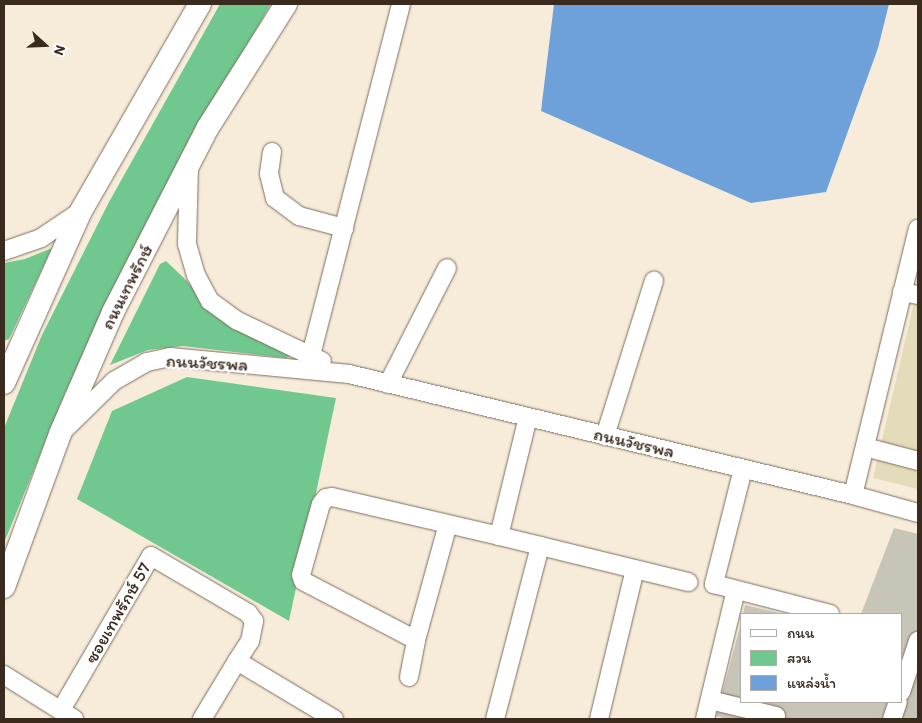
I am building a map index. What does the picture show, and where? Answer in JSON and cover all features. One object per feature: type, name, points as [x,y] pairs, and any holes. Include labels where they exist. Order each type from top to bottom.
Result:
[{"type":"main road","points":[[4,383],[81,211],[200,4]]},
{"type":"main road","name":"ถนนเทพรักษ์","points":[[4,587],[60,434],[113,312],[207,129],[286,4]]},
{"type":"street","points":[[311,355],[401,4]]},
{"type":"street","points":[[272,152],[269,174],[275,198],[299,216],[344,228]]},
{"type":"street","name":"ถนนวัชรพล","points":[[189,166],[187,244],[196,275],[210,300],[238,322],[350,374]]},
{"type":"street","points":[[4,250],[40,238],[81,211]]},
{"type":"street","points":[[853,495],[865,447],[910,294],[918,229]]},
{"type":"street","points":[[388,384],[448,268]]},
{"type":"street","points":[[605,436],[654,281]]},
{"type":"street","name":"ถนนวัชรพล","points":[[60,434],[114,381],[147,362],[170,357],[350,374],[853,495],[918,513]]},
{"type":"street","points":[[499,536],[528,417]]},
{"type":"street","points":[[865,447],[918,461]]},
{"type":"street","points":[[743,469],[714,584],[826,613]]},
{"type":"street","points":[[416,640],[303,581],[301,575],[320,504],[326,498],[332,497],[688,582]]},
{"type":"street","points":[[409,677],[416,640],[448,524]]},
{"type":"street","points":[[495,719],[540,546]]},
{"type":"street","name":"ซอยเทพรักษ์ 57","points":[[4,675],[68,715],[151,556],[248,613],[254,621],[250,641],[202,719]]},
{"type":"street","points":[[599,719],[635,569]]},
{"type":"street","points":[[705,719],[736,590]]},
{"type":"street","points":[[902,689],[918,640]]},
{"type":"street","points":[[237,661],[334,719]]},
{"type":"street","points":[[710,700],[776,716]]},
{"type":"street","points":[[892,719],[898,703]]},
{"type":"shaded area","points":[[918,286],[918,489],[873,478]]},
{"type":"shaded area","points":[[894,528],[918,534],[918,719],[728,719],[716,716],[740,627],[740,703],[902,703],[902,613],[861,613]]},
{"type":"shaded area","points":[[745,605],[780,613],[743,613]]},
{"type":"green space","points":[[220,4],[271,4],[182,157],[130,256],[66,391],[4,543],[4,428],[42,335],[109,202]]},
{"type":"green space","points":[[52,248],[9,339],[4,341],[4,263],[25,259]]},
{"type":"green space","points":[[166,261],[187,281],[214,313],[290,356],[286,358],[183,346],[148,350],[110,365],[160,264]]},
{"type":"green space","points":[[187,377],[336,398],[289,621],[77,499],[112,411]]},
{"type":"water","points":[[554,4],[889,4],[878,48],[826,192],[751,203],[541,111]]}]
